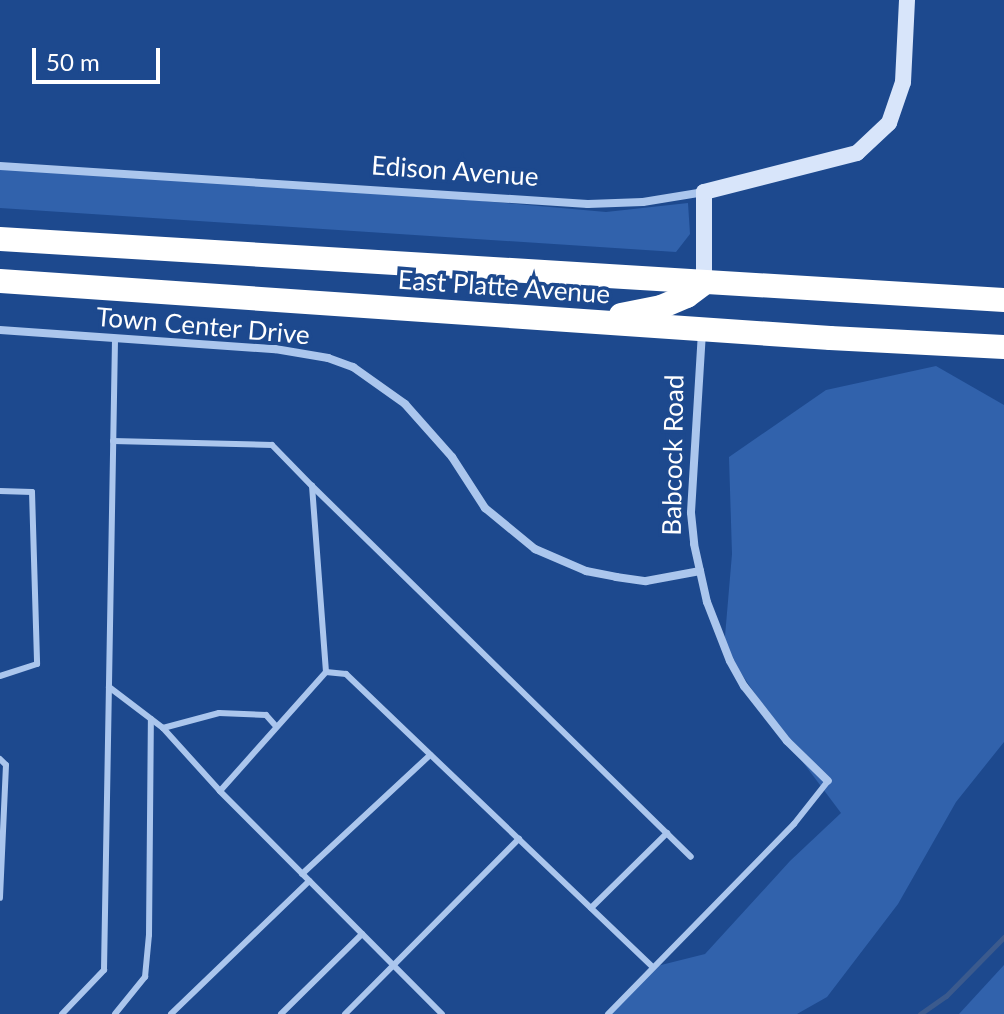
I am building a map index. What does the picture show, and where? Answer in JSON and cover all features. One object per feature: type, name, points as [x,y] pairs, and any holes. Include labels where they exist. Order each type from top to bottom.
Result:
[{"type":"highway","name":"East Platte Avenue","points":[[0,239],[1004,300]]},
{"type":"highway","name":"East Platte Avenue","points":[[0,281],[1004,347]]},
{"type":"highway","points":[[567,319],[622,315],[661,307],[687,296],[704,283]]},
{"type":"street","name":"Edison Avenue","points":[[0,166],[588,204],[643,202],[704,192],[845,157],[875,139],[889,123],[903,82],[907,0]]},
{"type":"street","points":[[704,192],[704,283]]},
{"type":"street","name":"Babcock Road","points":[[702,328],[691,475],[694,544],[700,571],[717,631],[744,686],[787,741],[828,781]]},
{"type":"street","name":"Town Center Drive","points":[[0,330],[301,352],[353,367],[405,404],[452,457],[485,508],[535,549],[586,571],[646,581],[700,571]]},
{"type":"lane","points":[[62,1014],[104,970],[115,338]]},
{"type":"lane","points":[[113,441],[272,445],[691,857]]},
{"type":"lane","points":[[220,791],[275,725],[326,672],[312,486]]},
{"type":"lane","points":[[0,491],[32,492],[37,664],[0,676]]},
{"type":"lane","points":[[326,672],[346,674],[653,967]]},
{"type":"lane","points":[[109,687],[163,728],[220,791],[442,1014]]},
{"type":"lane","points":[[163,728],[219,713],[266,715],[275,725]]},
{"type":"lane","points":[[115,1014],[145,977],[149,935],[151,719]]},
{"type":"lane","points":[[302,874],[430,755]]},
{"type":"lane","points":[[0,759],[6,765],[0,898]]},
{"type":"lane","points":[[608,1014],[794,824],[828,781]]},
{"type":"lane","points":[[591,908],[667,833]]},
{"type":"lane","points":[[345,1014],[519,839]]},
{"type":"lane","points":[[171,1014],[309,881]]},
{"type":"lane","points":[[281,1014],[362,934]]},
{"type":"shaded area","points":[[0,169],[316,186],[606,212],[688,203],[690,234],[676,252],[0,208]]},
{"type":"shaded area","points":[[936,366],[1004,405],[1004,742],[956,802],[898,904],[827,997],[797,1014],[608,1014],[653,967],[705,954],[790,861],[841,813],[787,741],[724,648],[732,554],[729,457],[826,390]]},
{"type":"shaded area","points":[[1004,965],[1004,1014],[959,1014]]},
{"type":"waterway","points":[[920,1014],[946,996],[1004,937]]}]
